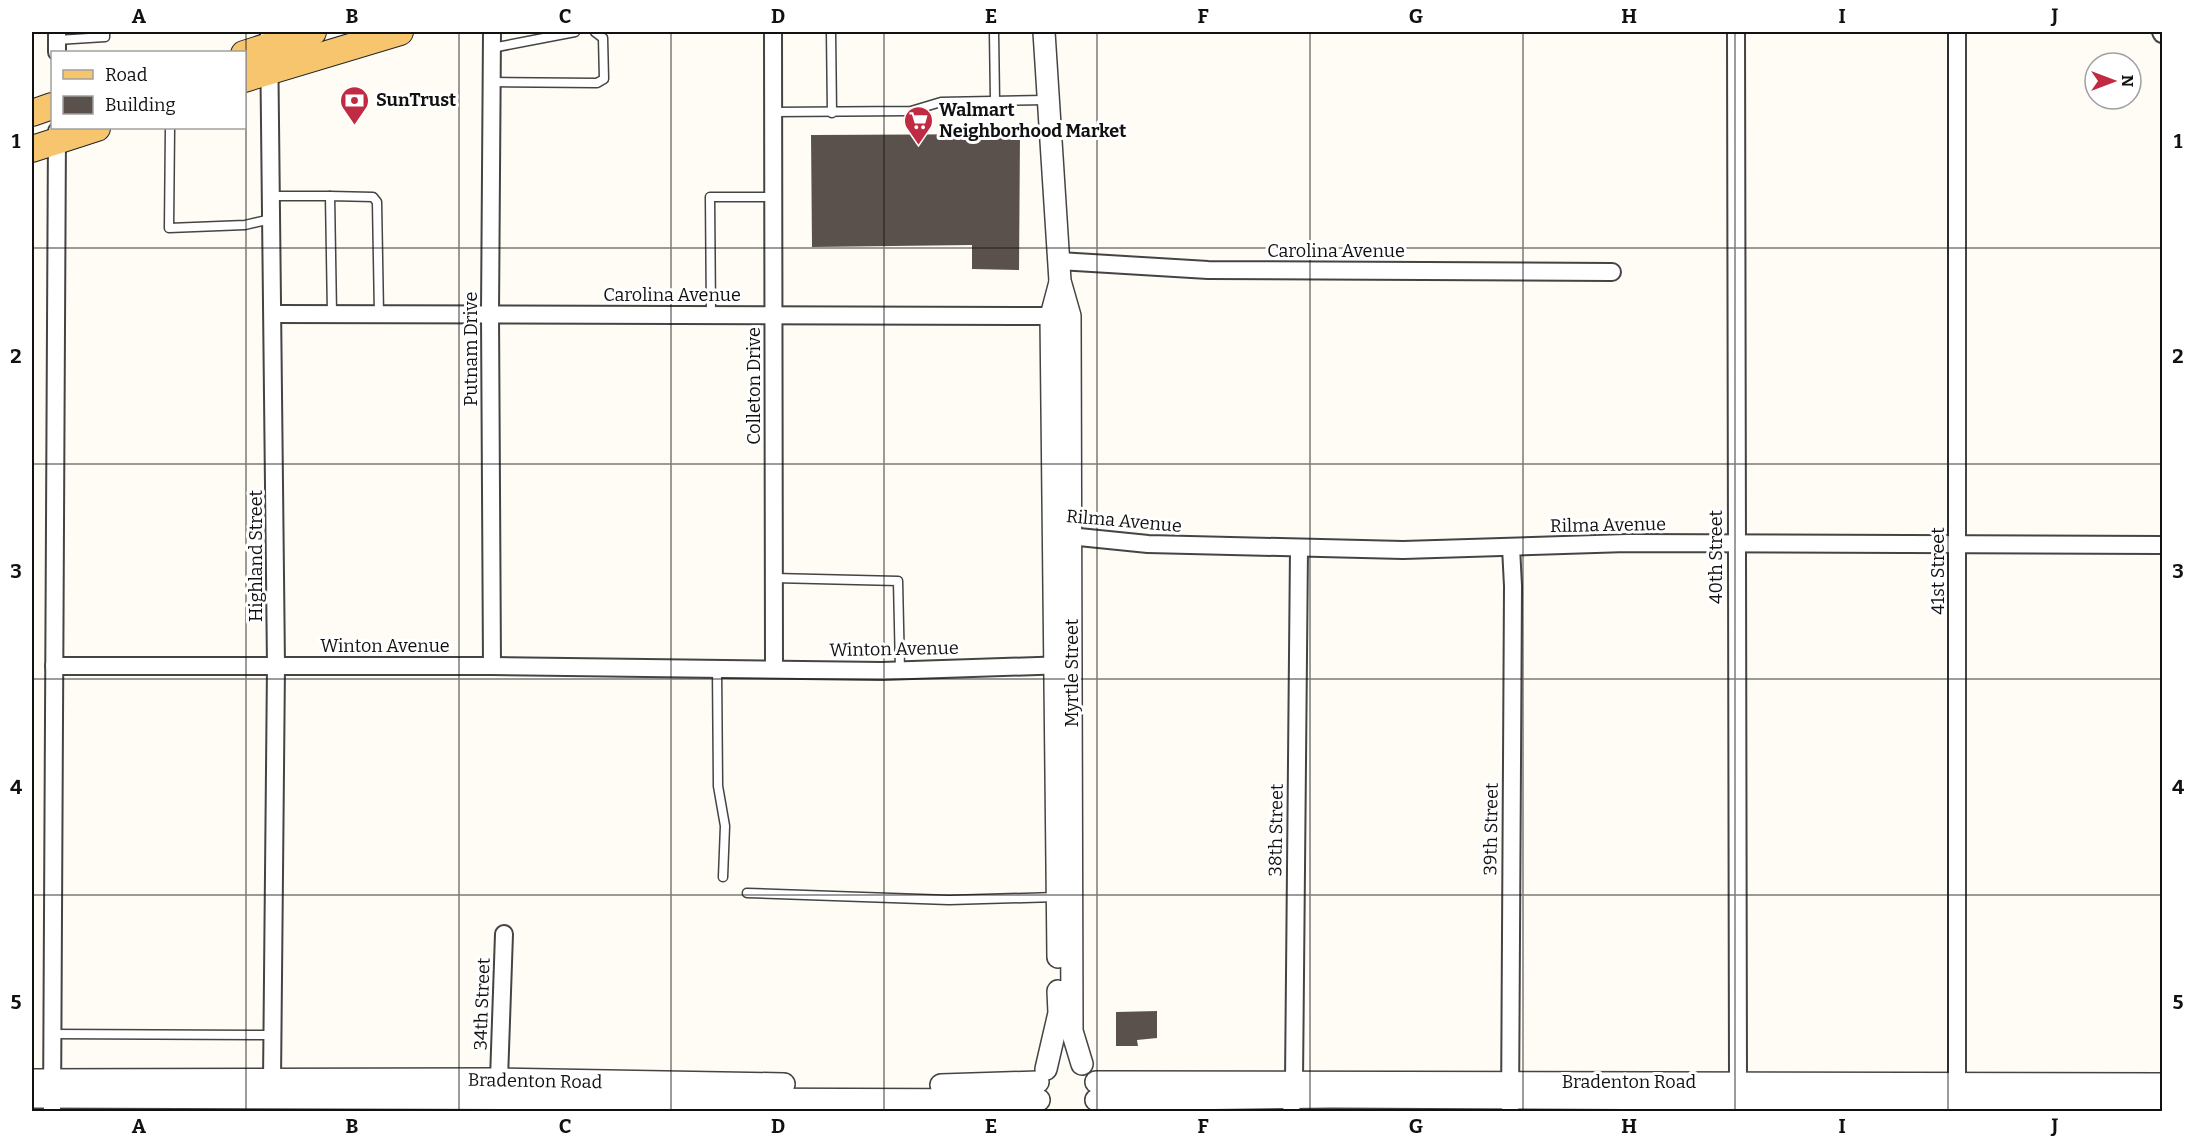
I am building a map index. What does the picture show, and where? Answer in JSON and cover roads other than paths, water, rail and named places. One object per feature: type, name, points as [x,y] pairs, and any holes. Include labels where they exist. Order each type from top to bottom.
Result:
[{"type":"main road","points":[[246,77],[269,50],[314,32]]},
{"type":"main road","points":[[246,54],[400,32]]},
{"type":"main road","points":[[32,113],[51,106]]},
{"type":"main road","points":[[32,148],[57,134],[90,129]]},
{"type":"street","name":"Colleton Drive","points":[[773,32],[774,668]]},
{"type":"street","name":"Myrtle Street","points":[[1042,1091],[1059,1013],[1057,897],[1064,535],[1060,271],[1044,32]]},
{"type":"street","name":"40th Street","points":[[1736,32],[1736,1097]]},
{"type":"street","name":"41st Street","points":[[1956,1097],[1957,32]]},
{"type":"street","name":"Putnam Drive","points":[[492,40],[490,314],[492,666]]},
{"type":"street","name":"Highland Street","points":[[269,50],[276,666],[272,1081]]},
{"type":"street","points":[[44,1093],[52,1034],[57,134]]},
{"type":"street","name":"Carolina Avenue","points":[[1060,271],[1612,273]]},
{"type":"street","name":"Carolina Avenue","points":[[273,314],[1060,316]]},
{"type":"street","name":"Rilma Avenue","points":[[1064,535],[1148,544],[1403,550],[1736,543],[2163,545]]},
{"type":"street","name":"39th Street","points":[[1510,1097],[1513,586],[1511,547]]},
{"type":"street","name":"38th Street","points":[[1292,1097],[1299,549]]},
{"type":"street","name":"Myrtle Street","points":[[1063,665],[1072,1031],[1082,1064]]},
{"type":"street","name":"Winton Avenue","points":[[54,666],[492,666],[900,670],[1063,665]]},
{"type":"street","name":"34th Street","points":[[502,1097],[504,934]]},
{"type":"street","name":"Bradenton Road","points":[[1042,1091],[1057,1062],[1067,1060],[1082,1064],[1092,1073],[1093,1098],[1956,1097],[2163,1101]]},
{"type":"street","name":"Bradenton Road","points":[[44,1093],[272,1081],[502,1097],[717,1105],[925,1105],[1042,1091]]},
{"type":"street","name":"Bradenton Road","points":[[1956,1097],[2163,1084]]},
{"type":"street","name":"Bradenton Road","points":[[44,1093],[296,1104],[914,1085],[1042,1091]]},
{"type":"lane","points":[[57,41],[105,37],[105,32]]},
{"type":"lane","points":[[492,40],[575,32]]},
{"type":"lane","points":[[491,82],[597,83],[604,79],[605,58],[603,38],[595,32]]},
{"type":"lane","points":[[831,32],[832,113]]},
{"type":"lane","points":[[994,32],[995,101]]},
{"type":"lane","points":[[773,112],[911,111],[941,102],[1047,100]]},
{"type":"lane","points":[[170,129],[170,228],[245,225],[272,219]]},
{"type":"lane","points":[[272,196],[373,197],[377,202],[379,314]]},
{"type":"lane","points":[[330,196],[332,314]]},
{"type":"lane","points":[[711,314],[710,197],[773,197]]},
{"type":"lane","points":[[774,578],[897,580],[900,670]]},
{"type":"lane","points":[[717,668],[718,786],[725,826],[723,877]]},
{"type":"lane","points":[[747,893],[949,900],[1057,897]]},
{"type":"lane","points":[[52,1034],[274,1035]]},
{"type":"place","name":"SunTrust","points":[[355,126]]},
{"type":"place","name":"Walmart Neighborhood Market","points":[[918,146]]}]
